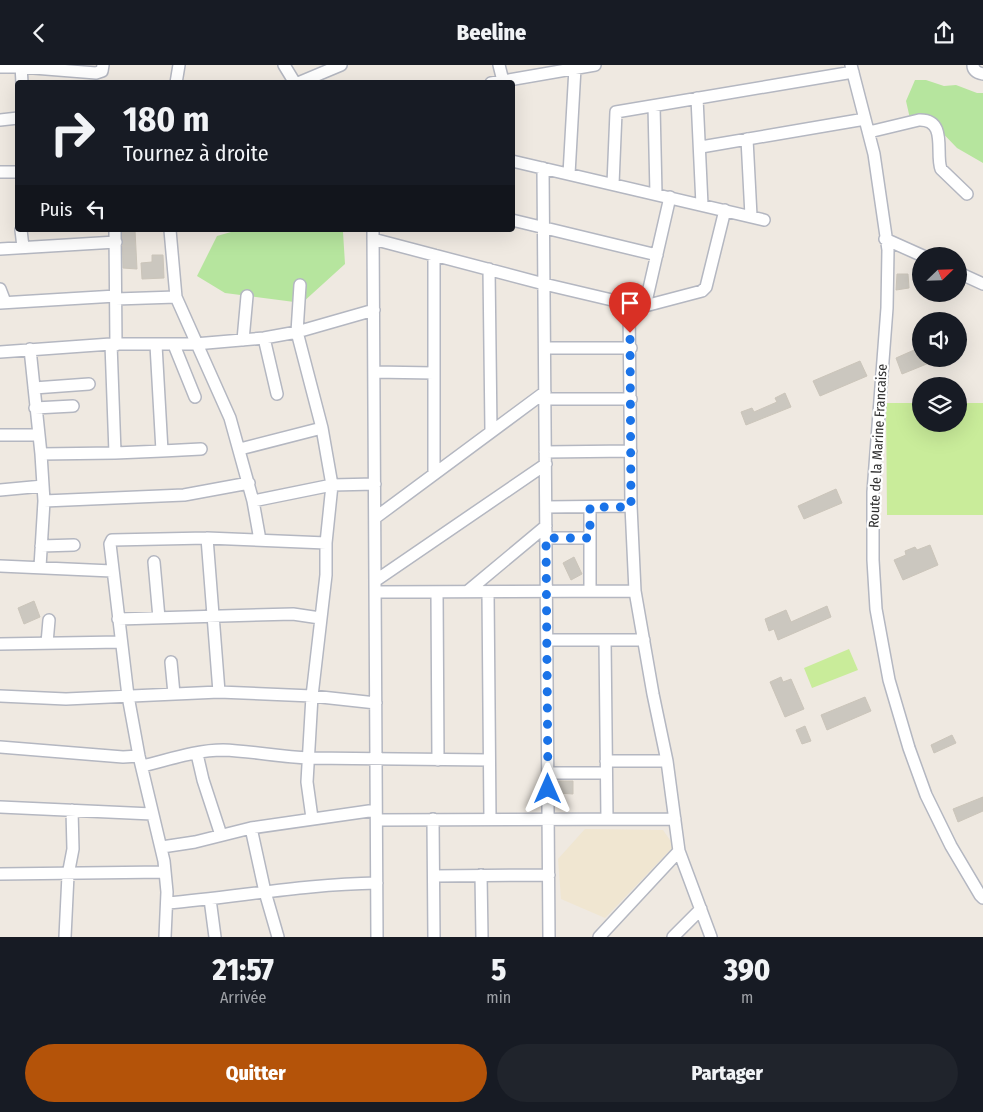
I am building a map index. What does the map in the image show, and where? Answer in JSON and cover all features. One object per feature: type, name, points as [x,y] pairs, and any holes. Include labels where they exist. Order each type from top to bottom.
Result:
[{"type":"street","points":[[0,67],[21,66],[96,73],[102,71],[103,65]]},
{"type":"street","points":[[176,80],[179,65]]},
{"type":"street","points":[[284,65],[295,80]]},
{"type":"street","points":[[304,80],[342,65]]},
{"type":"street","points":[[497,80],[500,65]]},
{"type":"street","points":[[504,80],[545,69],[595,65]]},
{"type":"street","points":[[973,65],[977,73],[983,74]]},
{"type":"street","points":[[21,66],[22,80]]},
{"type":"street","points":[[569,174],[575,68]]},
{"type":"street","points":[[613,184],[616,112],[698,99],[852,69]]},
{"type":"street","name":"Route de la Marine Francaise","points":[[852,69],[869,132],[888,250],[887,308],[872,492],[876,609],[889,680],[926,795],[951,847],[983,898]]},
{"type":"street","points":[[698,99],[702,205]]},
{"type":"street","points":[[654,106],[656,194]]},
{"type":"street","points":[[0,120],[15,118]]},
{"type":"street","points":[[701,147],[865,119]]},
{"type":"street","points":[[869,132],[920,121],[928,122],[939,133],[941,169],[967,194]]},
{"type":"street","points":[[747,139],[751,216]]},
{"type":"street","points":[[515,162],[764,219]]},
{"type":"street","points":[[543,168],[549,937]]},
{"type":"street","points":[[0,172],[15,172]]},
{"type":"street","points":[[645,305],[670,197]]},
{"type":"street","points":[[377,937],[373,234],[434,255],[544,284],[629,304],[645,305],[702,291],[706,287],[725,210]]},
{"type":"street","points":[[515,221],[657,255]]},
{"type":"street","points":[[21,232],[23,247]]},
{"type":"street","points":[[115,232],[115,453]]},
{"type":"street","points":[[170,232],[176,297],[223,400],[240,449],[253,501],[260,540]]},
{"type":"street","points":[[886,239],[912,251]]},
{"type":"street","points":[[0,249],[116,242]]},
{"type":"street","points":[[434,255],[434,473]]},
{"type":"street","points":[[489,269],[491,431]]},
{"type":"street","points":[[968,277],[983,284]]},
{"type":"street","points":[[300,285],[297,332],[322,428],[332,485],[326,543],[326,575],[312,696],[308,758],[307,782],[312,818]]},
{"type":"street","points":[[0,289],[2,302],[116,297],[176,297]]},
{"type":"street","points":[[243,340],[248,296]]},
{"type":"street","points":[[629,304],[631,348],[631,507],[635,591],[667,761],[679,851],[711,937]]},
{"type":"street","points":[[0,352],[114,345],[196,344],[264,338],[297,332],[374,310]]},
{"type":"street","points":[[264,338],[277,394]]},
{"type":"street","points":[[156,345],[162,451]]},
{"type":"street","points":[[174,345],[195,397]]},
{"type":"street","points":[[545,348],[631,348]]},
{"type":"street","points":[[30,349],[44,501],[40,567]]},
{"type":"street","points":[[374,372],[434,373]]},
{"type":"street","points":[[34,388],[90,384]]},
{"type":"street","points":[[375,518],[491,431],[545,396],[631,399]]},
{"type":"street","points":[[36,408],[73,406]]},
{"type":"street","points":[[240,449],[322,428]]},
{"type":"street","points":[[0,435],[39,435]]},
{"type":"street","points":[[41,454],[201,449]]},
{"type":"street","points":[[545,452],[631,451]]},
{"type":"street","points":[[375,586],[546,464]]},
{"type":"street","points":[[44,501],[184,495],[249,483]]},
{"type":"street","points":[[253,501],[332,485],[374,484]]},
{"type":"street","points":[[0,490],[43,485]]},
{"type":"street","points":[[546,507],[631,507]]},
{"type":"street","points":[[590,507],[590,591]]},
{"type":"street","points":[[468,591],[546,532],[590,538]]},
{"type":"street","points":[[165,937],[167,903],[162,847],[152,814],[128,696],[110,544],[112,540],[207,538],[326,543]]},
{"type":"street","points":[[207,538],[219,692]]},
{"type":"street","points":[[41,545],[74,545]]},
{"type":"street","points":[[154,562],[159,618]]},
{"type":"street","points":[[0,566],[112,571]]},
{"type":"street","points":[[375,586],[437,592],[635,591]]},
{"type":"street","points":[[437,592],[438,760]]},
{"type":"street","points":[[488,592],[490,819]]},
{"type":"street","points":[[118,619],[293,614],[320,618]]},
{"type":"street","points":[[47,643],[49,620]]},
{"type":"street","points":[[547,640],[644,640]]},
{"type":"street","points":[[605,640],[607,819]]},
{"type":"street","points":[[0,643],[121,642]]},
{"type":"street","points":[[171,662],[174,694]]},
{"type":"street","points":[[0,696],[66,699],[219,692],[312,696],[376,703]]},
{"type":"street","points":[[0,747],[123,757],[141,761],[222,750],[280,757],[376,760],[489,760]]},
{"type":"street","points":[[196,753],[221,835]]},
{"type":"street","points":[[606,761],[667,761]]},
{"type":"street","points":[[548,773],[606,773]]},
{"type":"street","points":[[0,807],[152,814]]},
{"type":"street","points":[[65,937],[68,875],[73,849],[72,810]]},
{"type":"street","points":[[162,847],[251,828],[312,818],[376,815],[433,819],[675,819]]},
{"type":"street","points":[[433,819],[434,937]]},
{"type":"street","points":[[251,828],[265,891],[278,937]]},
{"type":"street","points":[[599,937],[679,851]]},
{"type":"street","points":[[0,875],[165,872]]},
{"type":"street","points":[[481,875],[482,937]]},
{"type":"street","points":[[434,876],[549,875]]},
{"type":"street","points":[[167,903],[265,891],[377,883]]},
{"type":"street","points":[[210,899],[215,937]]},
{"type":"street","points":[[673,937],[701,909]]},
{"type":"shaded area","points":[[585,829],[663,830],[674,846],[605,918],[561,899],[558,859]]},
{"type":"green space","points":[[915,80],[926,80],[944,86],[956,85],[977,93],[983,93],[983,163],[957,148],[933,123],[911,123],[906,101]]},
{"type":"green space","points":[[231,232],[343,232],[345,264],[302,303],[225,293],[197,276],[217,236]]},
{"type":"green space","points":[[886,403],[912,403],[912,432],[967,432],[967,403],[983,403],[983,515],[887,515]]},
{"type":"green space","points":[[849,649],[858,670],[812,688],[804,668]]},
{"type":"building","points":[[122,232],[135,232],[137,269],[123,268]]},
{"type":"building","points":[[152,255],[163,255],[164,278],[142,279],[141,263],[152,262]]},
{"type":"building","points":[[897,274],[908,274],[909,288],[896,290]]},
{"type":"building","points":[[912,351],[912,367],[919,367],[902,374],[896,358]]},
{"type":"building","points":[[860,361],[867,376],[820,396],[813,381]]},
{"type":"building","points":[[785,393],[791,407],[746,425],[741,412],[752,408],[754,412],[777,402],[775,398]]},
{"type":"building","points":[[836,489],[842,503],[804,519],[798,506]]},
{"type":"building","points":[[930,545],[938,565],[903,580],[894,560],[906,555],[905,551],[915,547],[917,550]]},
{"type":"building","points":[[574,557],[582,574],[571,580],[563,563]]},
{"type":"building","points":[[34,601],[40,617],[24,624],[18,608]]},
{"type":"building","points":[[827,606],[831,617],[778,640],[774,629],[769,631],[765,619],[786,610],[791,622]]},
{"type":"building","points":[[781,677],[783,682],[791,679],[804,709],[785,717],[770,682]]},
{"type":"building","points":[[865,697],[871,711],[827,730],[821,715]]},
{"type":"building","points":[[805,726],[811,741],[802,744],[796,730]]},
{"type":"building","points":[[952,735],[956,743],[934,753],[931,745]]},
{"type":"building","points":[[557,781],[573,781],[573,794],[558,793]]},
{"type":"building","points":[[983,797],[983,811],[958,822],[953,809]]},
{"type":"route","points":[[548,789],[546,538],[590,538],[590,507],[631,507],[630,333]]}]
